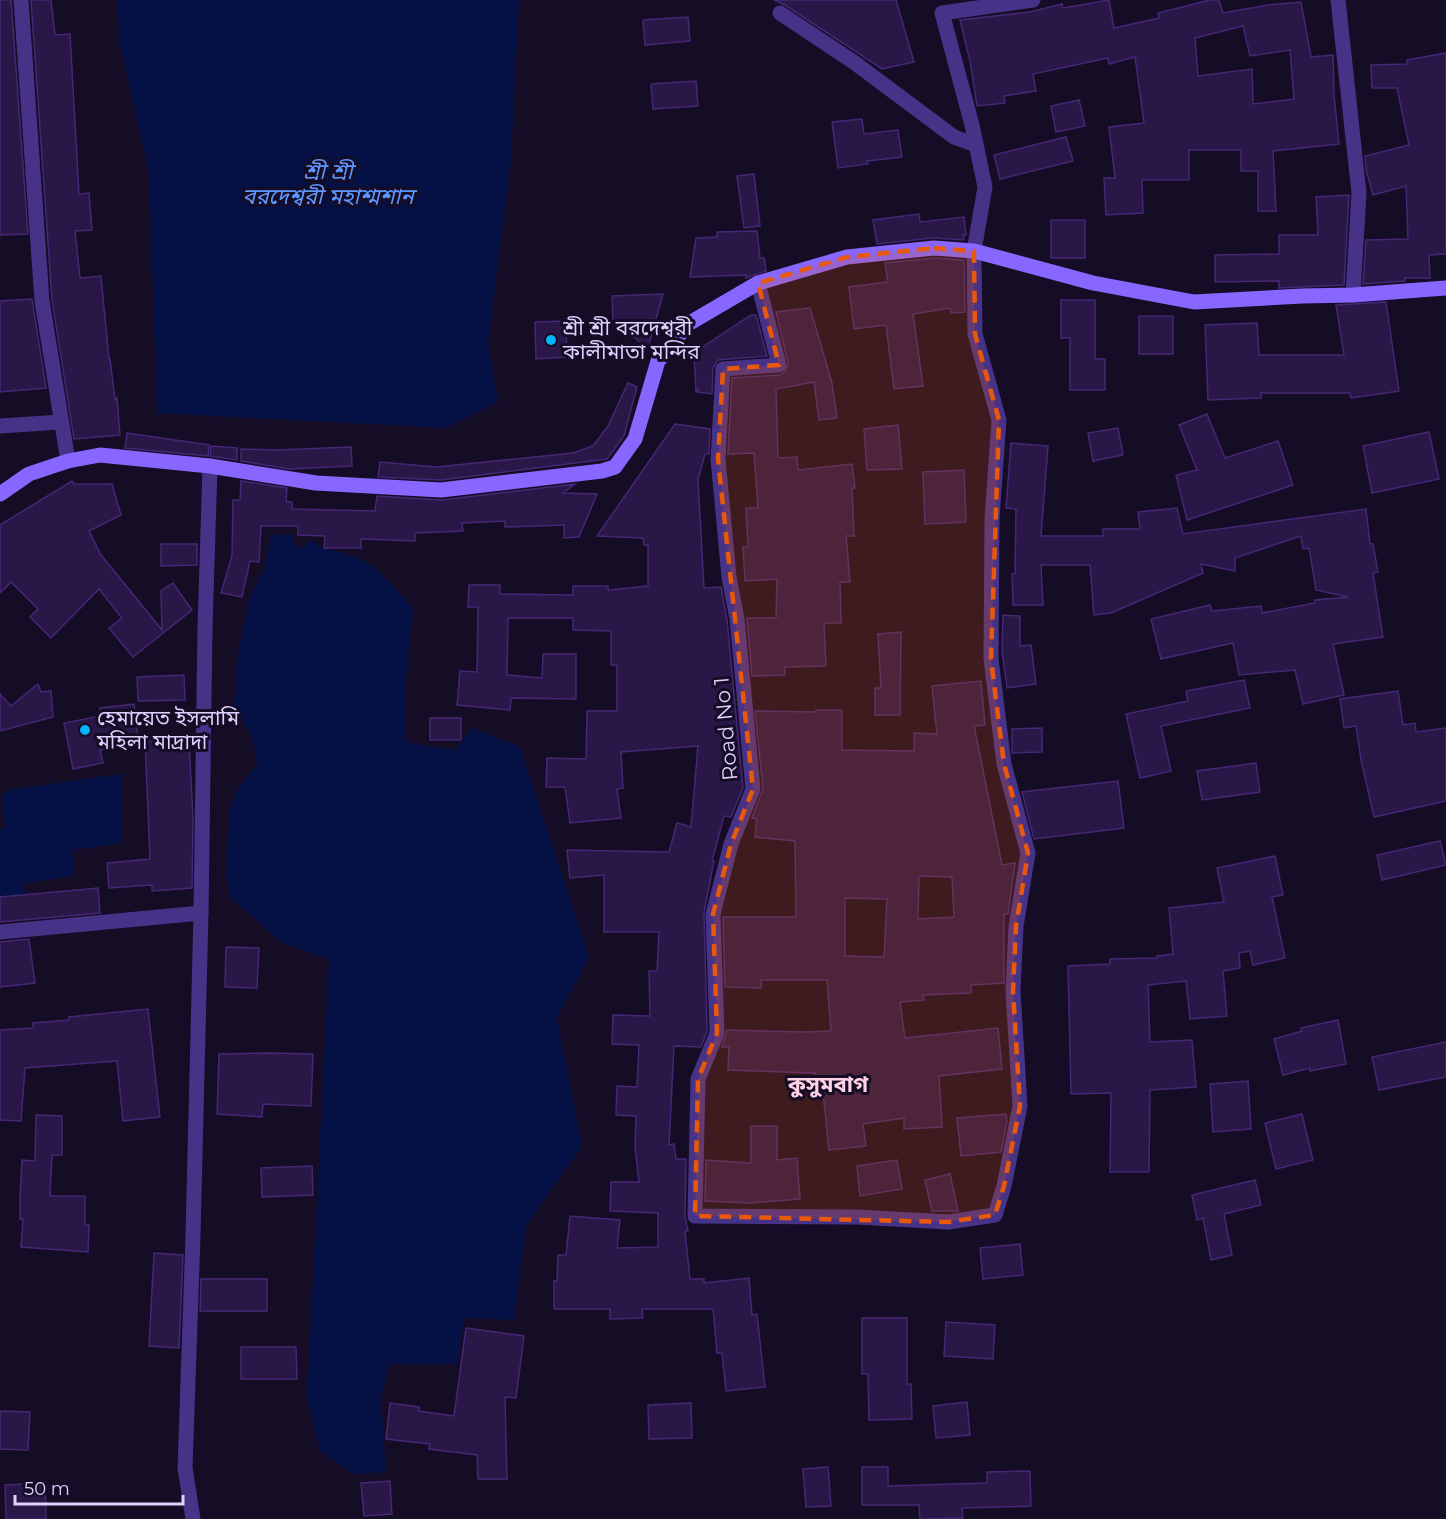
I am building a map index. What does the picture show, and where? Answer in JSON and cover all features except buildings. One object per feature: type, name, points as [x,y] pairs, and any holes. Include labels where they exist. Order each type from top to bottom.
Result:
[{"type":"street","points":[[21,0],[42,301],[68,461]]},
{"type":"street","points":[[974,251],[985,187],[942,13],[1033,0]]},
{"type":"street","points":[[1338,0],[1359,193],[1353,295]]},
{"type":"street","points":[[780,13],[855,63],[954,137],[976,145]]},
{"type":"street","points":[[0,494],[29,474],[68,461],[100,455],[210,466],[316,483],[441,490],[602,471],[615,467],[635,439],[658,361],[688,324],[759,283],[847,257],[934,248],[974,251],[1093,283],[1194,302],[1353,295],[1446,288]]},
{"type":"street","name":"Road No 1","points":[[759,283],[779,364],[723,369],[718,459],[729,577],[737,620],[753,789],[731,844],[713,914],[717,1033],[698,1078],[695,1216],[857,1217],[948,1222],[995,1215],[1004,1186],[1020,1106],[1013,991],[1016,926],[1028,853],[1004,764],[991,660],[992,519],[999,420],[975,334],[974,251]]},
{"type":"street","points":[[0,426],[61,422]]},
{"type":"street","points":[[193,1519],[185,1468],[201,913],[210,466]]},
{"type":"street","points":[[0,932],[201,913]]},
{"type":"highlighted area","points":[[934,248],[974,251],[975,334],[999,420],[991,659],[1004,764],[1028,853],[1016,926],[1013,991],[1020,1106],[1004,1186],[995,1215],[948,1222],[695,1216],[698,1079],[717,1033],[713,914],[731,844],[753,789],[718,459],[723,369],[779,365],[758,283],[847,257]]},
{"type":"water","name":"শ্রী শ্রী বরদেশ্বরী মহাশ্মশান","points":[[117,0],[519,0],[511,159],[488,343],[498,402],[446,428],[157,413],[149,173],[120,45]]},
{"type":"water","points":[[293,534],[293,544],[305,548],[308,540],[365,562],[387,580],[413,608],[406,678],[405,742],[455,750],[473,728],[520,747],[589,957],[557,1018],[582,1146],[526,1226],[514,1320],[464,1318],[458,1364],[389,1364],[381,1400],[386,1472],[353,1474],[320,1451],[307,1398],[329,959],[282,943],[231,898],[226,875],[230,809],[237,790],[258,763],[251,734],[234,708],[237,659],[250,595],[265,568],[271,535]]},
{"type":"water","points":[[121,774],[122,843],[72,850],[75,876],[24,883],[27,916],[0,920],[0,830],[5,829],[2,796],[9,790]]},
{"type":"place","name":"শ্রী শ্রী বরদেশ্বরী কালীমাতা মন্দির","points":[[551,340]]},
{"type":"place","name":"হেমায়েত ইসলামি মহিলা মাদ্রাদা","points":[[85,730]]},
{"type":"district","name":"কুসুমবাগ","points":[[828,1084]]}]
